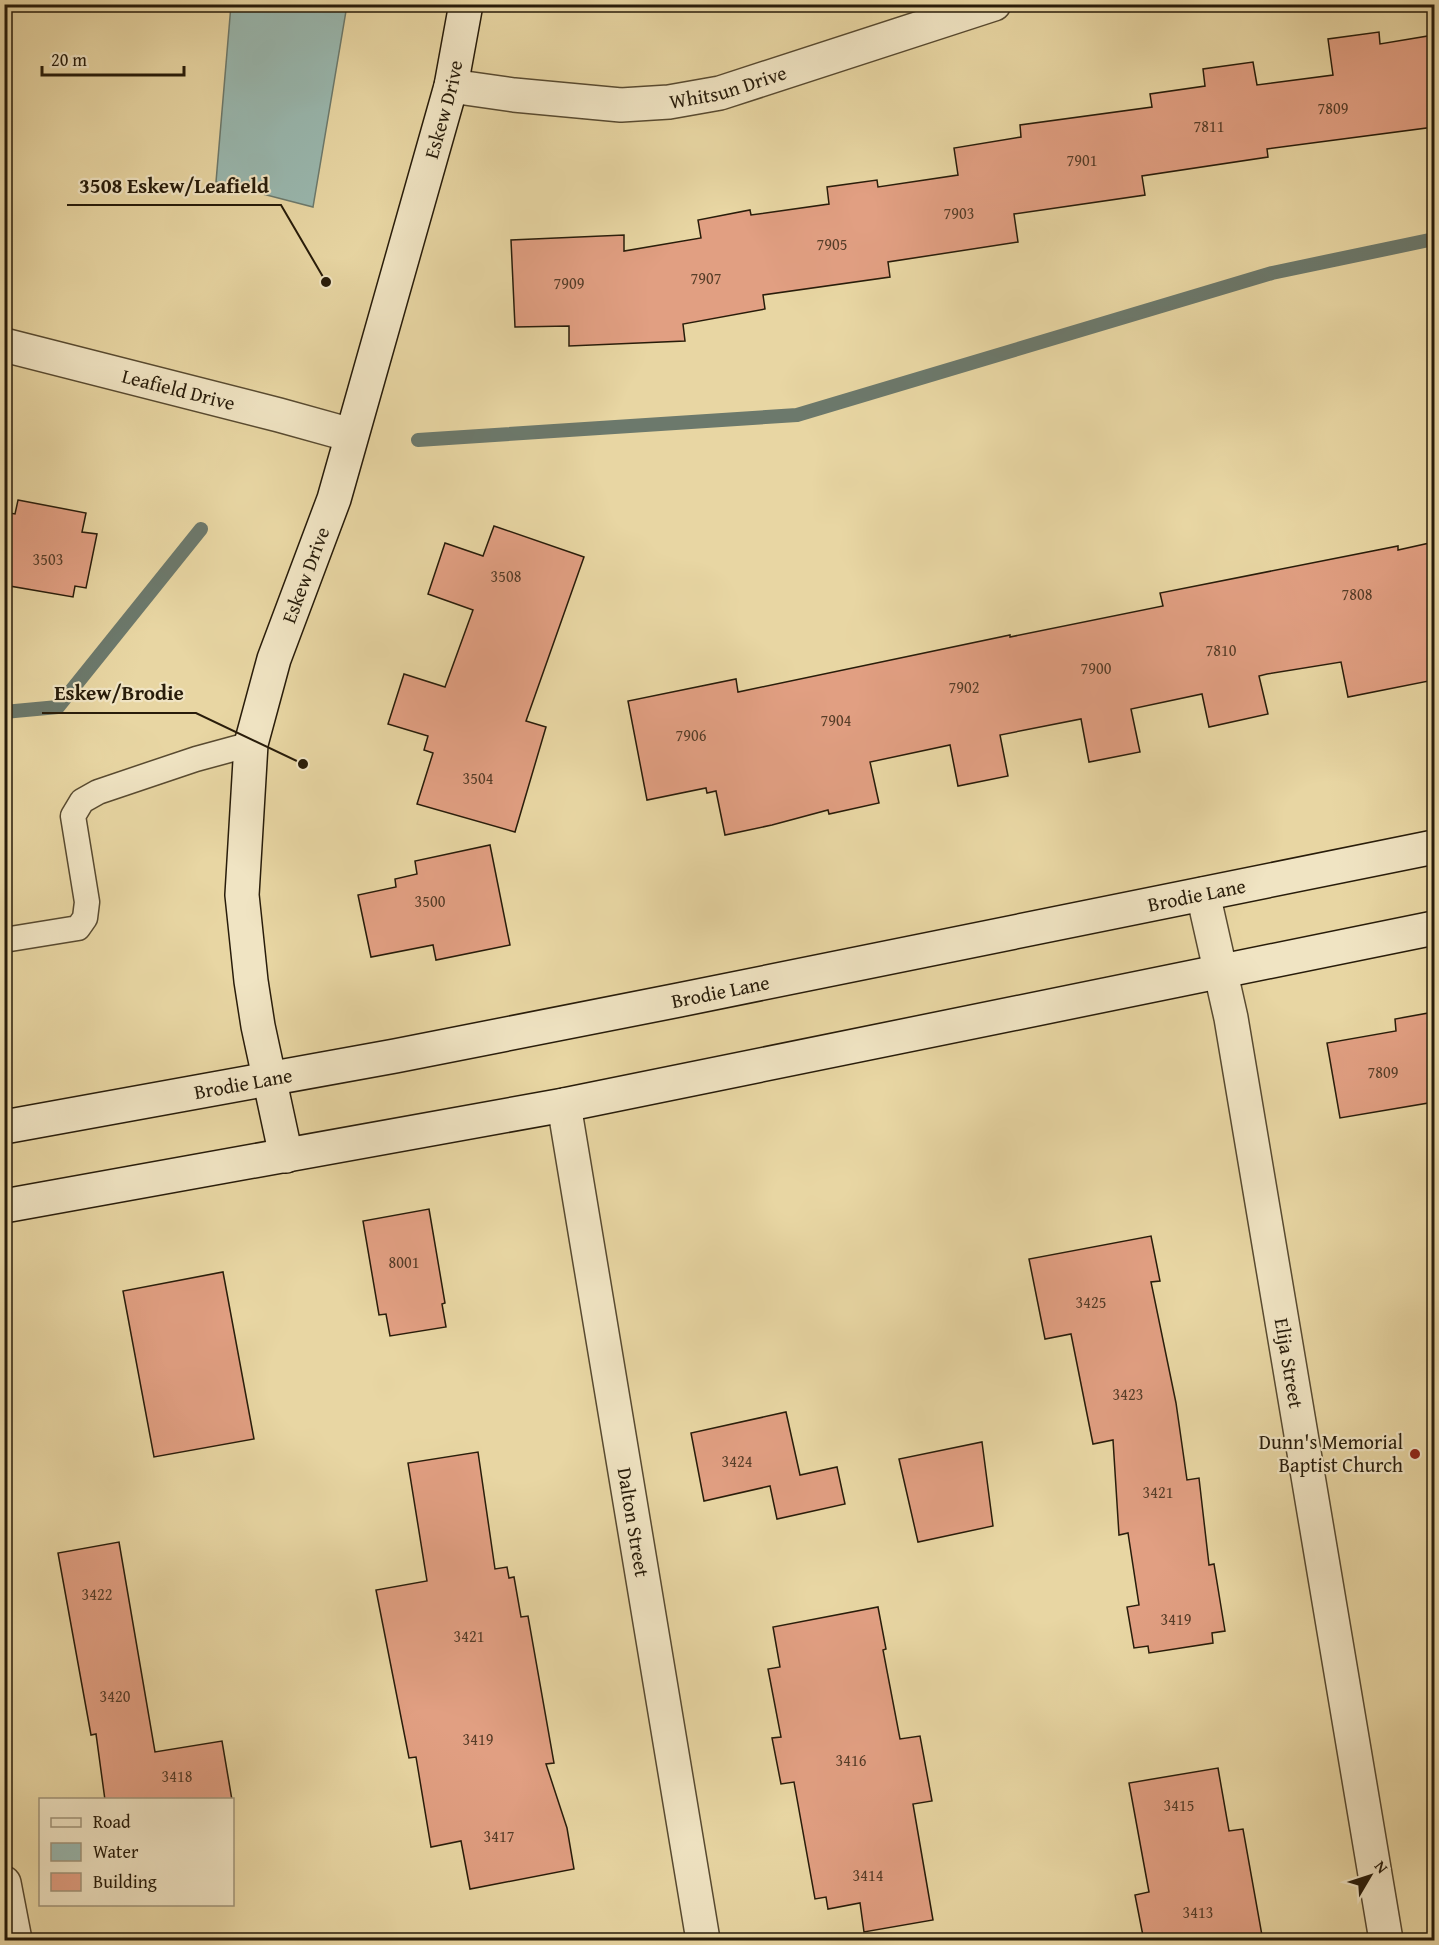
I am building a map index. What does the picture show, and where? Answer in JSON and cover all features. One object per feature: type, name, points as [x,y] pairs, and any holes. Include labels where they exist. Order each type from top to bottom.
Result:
[{"type":"street","name":"Eskew Drive","points":[[286,1156],[251,981],[242,895],[252,744],[274,659],[334,498],[451,86],[466,4]]},
{"type":"street","name":"Whitsun Drive","points":[[451,86],[514,95],[621,105],[669,102],[720,93],[994,4]]},
{"type":"street","name":"Leafield Drive","points":[[4,345],[351,435]]},
{"type":"street","name":"Brodie Lane","points":[[4,1127],[270,1079],[679,1000],[1434,847]]},
{"type":"street","name":"Elija Street","points":[[1203,894],[1235,1042],[1386,1941]]},
{"type":"street","points":[[4,1206],[564,1105],[1434,928]]},
{"type":"street","name":"Dalton Street","points":[[564,1105],[703,1941]]},
{"type":"street","points":[[4,1883],[15,1941]]},
{"type":"lane","points":[[4,940],[78,928],[86,918],[87,902],[73,816],[82,801],[98,792],[196,759],[252,744]]},
{"type":"water","points":[[231,5],[347,5],[313,207],[216,182]]},
{"type":"building","points":[[1379,32],[1380,44],[1434,35],[1434,127],[1267,149],[1268,157],[1142,176],[1145,195],[1014,214],[1018,242],[888,262],[890,277],[763,295],[765,309],[683,324],[685,341],[569,346],[569,326],[515,327],[511,240],[624,235],[624,251],[701,238],[698,220],[750,210],[751,215],[829,204],[827,187],[877,180],[878,187],[958,175],[954,148],[1021,137],[1020,125],[1152,107],[1150,94],[1205,86],[1203,69],[1253,62],[1257,85],[1333,75],[1328,39]]},
{"type":"building","points":[[18,500],[86,513],[82,532],[97,534],[86,588],[75,586],[73,597],[4,585],[4,512],[15,514]]},
{"type":"building","points":[[494,526],[584,557],[526,721],[546,727],[515,832],[417,804],[433,753],[424,750],[428,736],[388,724],[404,674],[445,687],[473,610],[428,594],[445,543],[483,556]]},
{"type":"building","points":[[1434,542],[1434,680],[1348,697],[1341,662],[1267,674],[1259,676],[1268,714],[1209,727],[1202,694],[1131,709],[1140,752],[1089,762],[1081,719],[1000,735],[1008,776],[958,786],[950,745],[870,762],[879,803],[829,814],[828,810],[725,835],[716,791],[707,793],[706,788],[647,800],[628,701],[736,679],[738,692],[1010,635],[1010,637],[1163,606],[1160,593],[1398,546],[1398,550]]},
{"type":"building","points":[[490,845],[510,945],[436,960],[433,945],[371,957],[358,895],[396,887],[395,879],[417,874],[415,861]]},
{"type":"building","points":[[1434,1012],[1434,1102],[1340,1118],[1327,1043],[1396,1031],[1395,1019]]},
{"type":"building","points":[[429,1209],[445,1303],[442,1304],[446,1327],[390,1336],[386,1314],[379,1315],[363,1221]]},
{"type":"building","points":[[1151,1236],[1160,1281],[1151,1282],[1176,1403],[1187,1480],[1199,1478],[1209,1565],[1214,1564],[1225,1631],[1212,1633],[1213,1643],[1149,1653],[1148,1646],[1134,1648],[1127,1607],[1139,1605],[1128,1533],[1119,1535],[1113,1440],[1093,1444],[1071,1334],[1045,1339],[1029,1259]]},
{"type":"building","points":[[223,1272],[254,1439],[154,1457],[123,1291]]},
{"type":"building","points":[[786,1412],[800,1475],[837,1467],[845,1504],[777,1519],[770,1486],[704,1501],[691,1433]]},
{"type":"building","points":[[982,1442],[993,1526],[918,1542],[899,1459]]},
{"type":"building","points":[[478,1452],[495,1569],[507,1567],[509,1578],[514,1577],[521,1617],[528,1616],[554,1763],[546,1764],[567,1828],[574,1869],[470,1889],[461,1841],[431,1847],[416,1757],[409,1758],[376,1590],[427,1581],[408,1463]]},
{"type":"building","points":[[119,1542],[155,1752],[222,1741],[232,1798],[105,1798],[96,1734],[91,1735],[58,1553]]},
{"type":"building","points":[[878,1607],[886,1649],[883,1650],[900,1739],[920,1736],[932,1801],[913,1804],[933,1920],[864,1932],[860,1903],[828,1909],[826,1897],[815,1899],[794,1782],[781,1784],[772,1738],[781,1737],[768,1669],[780,1667],[773,1627]]},
{"type":"building","points":[[1218,1768],[1229,1831],[1243,1829],[1263,1941],[1144,1941],[1135,1895],[1149,1892],[1129,1783]]},
{"type":"waterway","points":[[418,440],[797,415],[1272,273],[1434,239]]},
{"type":"waterway","points":[[4,712],[58,707],[201,529]]},
{"type":"place","name":"3508 Eskew/Leafield","points":[[326,282]]},
{"type":"place","name":"Eskew/Brodie","points":[[303,764]]},
{"type":"place","name":"Dunn's Memorial Baptist Church","points":[[1415,1454]]}]
